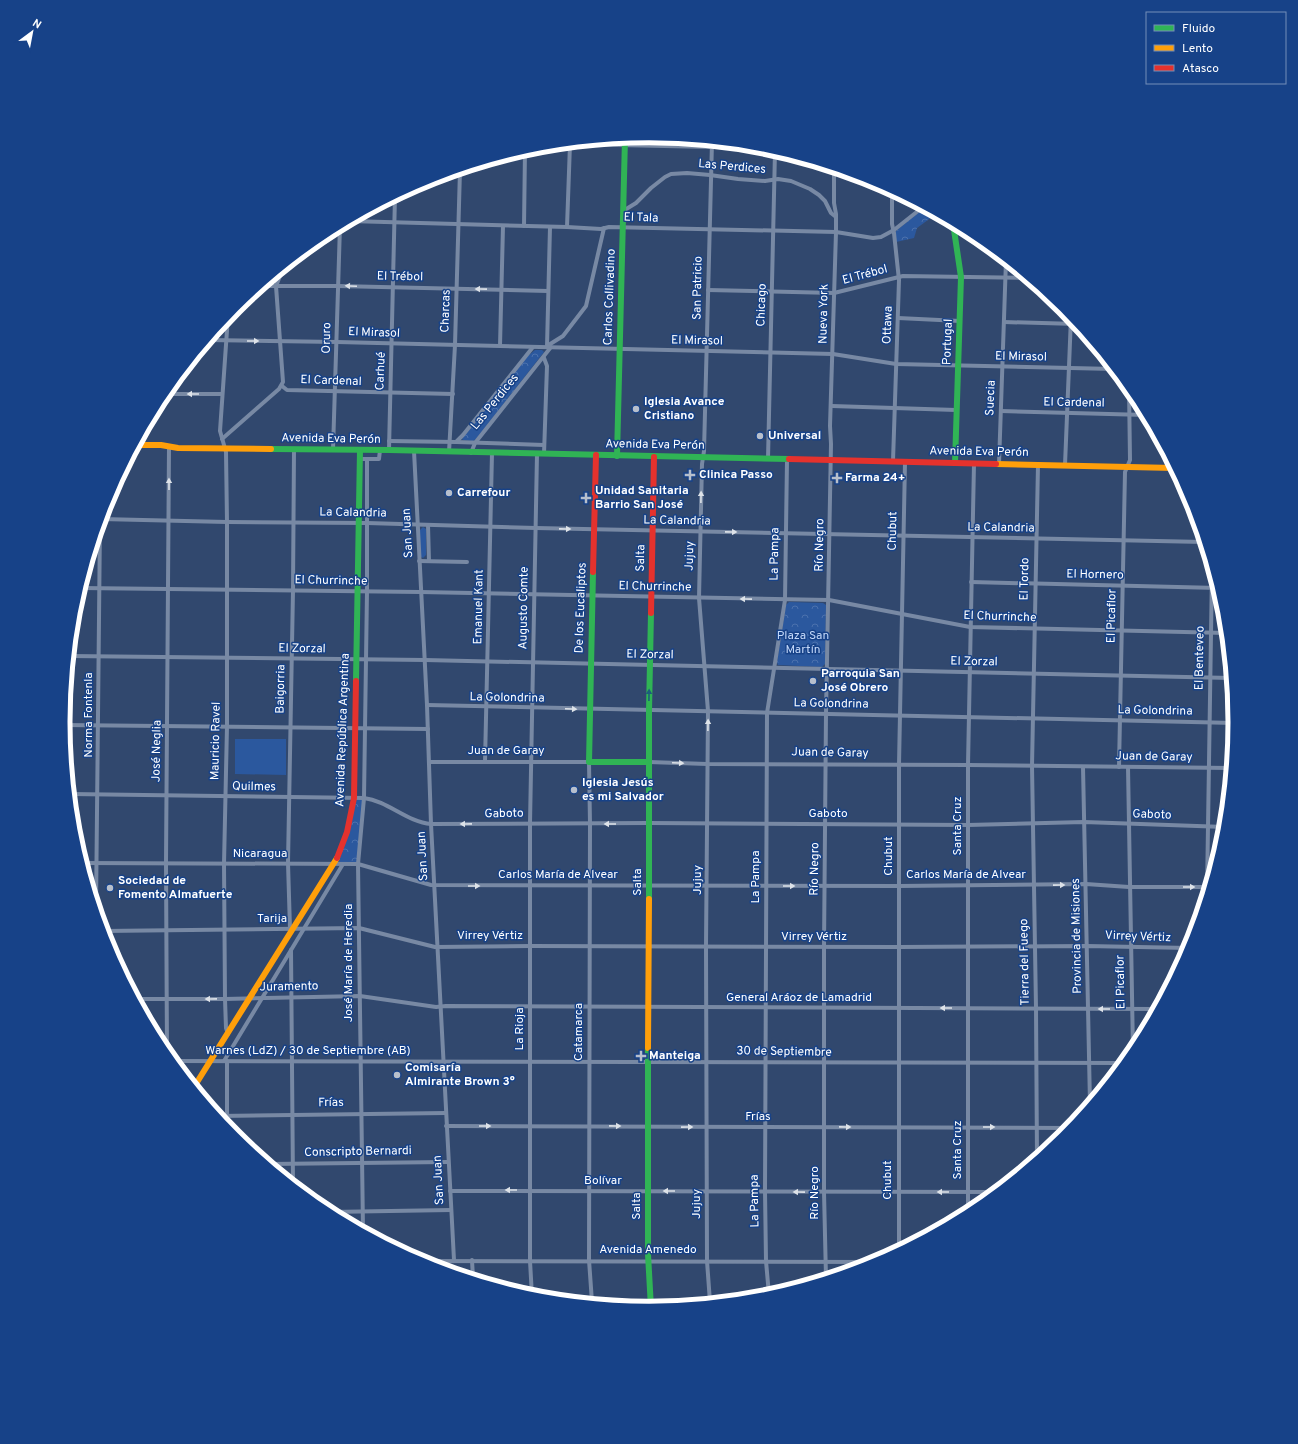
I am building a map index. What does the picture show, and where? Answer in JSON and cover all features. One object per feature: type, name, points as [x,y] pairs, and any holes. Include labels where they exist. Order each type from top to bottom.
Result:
[{"type":"street","name":"Carlos Collivadino","points":[[617,456],[625,144]]},
{"type":"street","points":[[670,144],[689,144]]},
{"type":"street","name":"San Patricio","points":[[703,458],[712,147]]},
{"type":"street","points":[[567,227],[570,149]]},
{"type":"street","points":[[524,226],[525,157]]},
{"type":"street","name":"Chicago","points":[[768,459],[775,157]]},
{"type":"street","name":"Las Perdices","points":[[624,211],[636,203],[651,188],[668,175],[687,173],[710,174],[738,179],[765,181],[781,179],[791,181],[810,189],[822,198],[831,213],[836,217]]},
{"type":"street","name":"Nueva York","points":[[831,461],[830,426],[832,406],[836,232],[834,174]]},
{"type":"street","name":"Charcas","points":[[448,452],[450,442],[456,345],[460,175]]},
{"type":"street","name":"Ottawa","points":[[892,197],[892,224],[899,276],[893,461]]},
{"type":"street","name":"Carhué","points":[[389,450],[395,202]]},
{"type":"street","name":"El Tala","points":[[360,221],[503,226],[836,232],[874,238],[881,237],[894,230],[919,210]]},
{"type":"street","points":[[500,346],[503,226]]},
{"type":"street","points":[[549,347],[548,292],[550,227]]},
{"type":"street","name":"Las Perdices","points":[[471,452],[475,443],[544,358],[549,347],[563,336],[586,306],[604,228]]},
{"type":"street","name":"Portugal","points":[[954,231],[961,277],[955,463]]},
{"type":"street","name":"Oruro","points":[[333,450],[340,233]]},
{"type":"street","name":"Suecia","points":[[999,464],[1006,267]]},
{"type":"street","name":"El Trébol","points":[[708,290],[834,293],[899,276],[1020,278]]},
{"type":"street","points":[[222,439],[282,386],[283,382],[276,286],[280,277]]},
{"type":"street","name":"El Trébol","points":[[268,286],[338,286],[548,292]]},
{"type":"street","points":[[898,318],[960,321]]},
{"type":"street","points":[[1004,322],[1069,324]]},
{"type":"street","points":[[1065,465],[1070,325]]},
{"type":"street","name":"Mauricio Ravel","points":[[227,326],[220,431],[226,452],[226,726],[224,864],[225,999],[226,1028],[228,1034]]},
{"type":"street","name":"El Mirasol","points":[[214,340],[392,343],[620,350],[833,354],[896,364],[1107,369]]},
{"type":"street","name":"Las Perdices","points":[[456,442],[533,347]]},
{"type":"street","points":[[544,358],[547,366],[544,454]]},
{"type":"street","name":"El Cardenal","points":[[282,386],[287,390],[453,394]]},
{"type":"street","points":[[172,394],[222,394]]},
{"type":"street","name":"El Picaflor","points":[[1120,767],[1125,472],[1130,460],[1129,399]]},
{"type":"street","points":[[832,406],[956,410]]},
{"type":"street","name":"El Cardenal","points":[[1001,412],[1139,415]]},
{"type":"street","points":[[389,441],[544,445]]},
{"type":"street","name":"Avenida Eva Perón","points":[[141,445],[161,445],[169,447],[389,450],[1169,468]]},
{"type":"street","name":"José Neglia","points":[[168,1044],[166,795],[169,447]]},
{"type":"street","name":"Baigorria","points":[[291,929],[288,863],[294,449]]},
{"type":"street","name":"Avenida República Argentina","points":[[197,1083],[291,929],[333,864],[346,836],[354,798],[360,450]]},
{"type":"street","points":[[360,459],[379,459],[380,450]]},
{"type":"street","name":"San Juan","points":[[414,451],[420,592],[430,762],[431,824],[444,1062],[450,1210],[454,1260]]},
{"type":"street","name":"Emanuel Kant","points":[[485,762],[492,453]]},
{"type":"street","name":"Augusto Comte","points":[[531,762],[537,454]]},
{"type":"street","name":"De los Eucaliptos","points":[[589,762],[596,455]]},
{"type":"street","name":"Salta","points":[[651,1301],[648,1260],[648,946],[649,711],[654,457]]},
{"type":"street","name":"Jujuy","points":[[703,458],[699,598],[708,712],[708,886],[706,947],[707,1261],[710,1298]]},
{"type":"street","name":"Avenida República Argentina","points":[[358,864],[364,798],[367,459]]},
{"type":"street","name":"La Pampa","points":[[768,1288],[766,1261],[765,1191],[767,713],[785,600],[787,460]]},
{"type":"street","name":"Río Negro","points":[[826,1273],[824,1192],[824,947],[826,713],[831,461]]},
{"type":"street","name":"Chubut","points":[[899,1244],[899,765],[905,462]]},
{"type":"street","name":"Santa Cruz","points":[[968,1205],[968,717],[974,463]]},
{"type":"street","name":"El Tordo","points":[[1032,766],[1038,464]]},
{"type":"street","name":"La Calandria","points":[[107,519],[367,523],[785,534],[1199,542]]},
{"type":"street","name":"San Juan","points":[[428,525],[429,561]]},
{"type":"street","name":"Norma Fontenla","points":[[96,893],[100,539]]},
{"type":"street","points":[[419,561],[467,562]]},
{"type":"street","name":"El Hornero","points":[[971,582],[1212,588]]},
{"type":"street","name":"El Churrinche","points":[[86,588],[367,591],[829,600],[970,627],[1221,633]]},
{"type":"street","name":"El Benteveo","points":[[1208,873],[1207,826],[1212,588]]},
{"type":"street","name":"El Zorzal","points":[[74,656],[425,660],[1226,678]]},
{"type":"street","name":"La Golondrina","points":[[427,705],[486,708],[826,713],[1228,723]]},
{"type":"street","points":[[70,725],[428,729]]},
{"type":"street","name":"Juan de Garay","points":[[430,762],[649,762],[707,764],[1226,768]]},
{"type":"street","name":"La Rioja","points":[[531,762],[530,1260],[532,1289]]},
{"type":"street","name":"Catamarca","points":[[589,762],[589,1260],[592,1298]]},
{"type":"street","name":"Tierra del Fuego","points":[[1032,766],[1037,1151]]},
{"type":"street","name":"Provincia de Misiones","points":[[1083,767],[1090,1097]]},
{"type":"street","name":"El Picaflor","points":[[1128,767],[1132,1040]]},
{"type":"street","name":"Quilmes","points":[[75,794],[364,798],[373,800],[421,822],[431,824]]},
{"type":"street","name":"Gaboto","points":[[431,824],[649,823],[968,825],[1084,822],[1218,827]]},
{"type":"street","name":"Nicaragua","points":[[88,863],[358,864],[435,886]]},
{"type":"street","points":[[227,1116],[225,1061],[343,864]]},
{"type":"street","name":"José María de Heredia","points":[[358,864],[363,1225]]},
{"type":"street","name":"Carlos María de Alvear","points":[[435,886],[968,886],[1086,884],[1203,888]]},
{"type":"street","name":"Tarija","points":[[109,931],[360,928],[438,947]]},
{"type":"street","name":"Virrey Vértiz","points":[[438,947],[1087,946],[1182,948]]},
{"type":"street","points":[[291,950],[291,1114],[293,1178]]},
{"type":"street","name":"Juramento","points":[[141,999],[360,996],[432,1007],[441,1007]]},
{"type":"street","name":"General Aráoz de Lamadrid","points":[[441,1007],[1152,1009]]},
{"type":"street","name":"Warnes (LdZ) / 30 de Septiembre (AB)","points":[[180,1061],[444,1062]]},
{"type":"street","name":"30 de Septiembre","points":[[444,1062],[766,1061],[825,1063],[1116,1063]]},
{"type":"street","name":"Frías","points":[[227,1116],[446,1113]]},
{"type":"street","name":"Frías","points":[[446,1126],[1061,1128]]},
{"type":"street","name":"Conscripto Bernardi","points":[[275,1164],[448,1162]]},
{"type":"street","name":"Bolívar","points":[[450,1191],[986,1192]]},
{"type":"street","points":[[341,1212],[450,1210]]},
{"type":"street","points":[[472,1260],[473,1273]]},
{"type":"street","name":"Avenida Amenedo","points":[[437,1261],[858,1262]]},
{"type":"green space","points":[[920,211],[931,217],[917,228],[914,238],[896,242],[896,231]]},
{"type":"green space","points":[[535,350],[542,350],[544,352],[476,439],[473,441],[463,440],[462,439],[528,356]]},
{"type":"green space","points":[[423,527],[426,529],[426,555],[423,558],[420,556],[420,530]]},
{"type":"green space","name":"Plaza San Martín","points":[[789,602],[823,603],[826,605],[825,664],[822,667],[778,665],[777,662],[786,605]]},
{"type":"green space","points":[[235,739],[286,739],[286,775],[235,774]]},
{"type":"green space","points":[[356,799],[363,799],[357,862],[338,863],[350,829]]},
{"type":"traffic: fast","points":[[617,456],[625,144]]},
{"type":"traffic: fast","points":[[954,231],[961,277],[955,463]]},
{"type":"traffic: fast","points":[[271,449],[389,450],[789,459]]},
{"type":"traffic: fast","points":[[356,681],[360,450]]},
{"type":"traffic: fast","points":[[593,572],[589,762],[649,762]]},
{"type":"traffic: fast","points":[[649,899],[649,711],[651,613]]},
{"type":"traffic: fast","points":[[648,1048],[648,1254],[651,1301]]},
{"type":"traffic: slow","points":[[141,445],[161,445],[178,448],[271,449]]},
{"type":"traffic: slow","points":[[996,464],[1169,468]]},
{"type":"traffic: slow","points":[[197,1083],[337,858]]},
{"type":"traffic: slow","points":[[648,1048],[649,899]]},
{"type":"traffic: jam","points":[[593,572],[596,455]]},
{"type":"traffic: jam","points":[[651,613],[654,457]]},
{"type":"traffic: jam","points":[[789,459],[996,464]]},
{"type":"traffic: jam","points":[[337,858],[347,832],[354,798],[356,681]]},
{"type":"place","name":"Iglesia Avance Cristiano","points":[[636,409]]},
{"type":"place","name":"Universal","points":[[760,436]]},
{"type":"place","name":"Clinica Passo","points":[[690,475]]},
{"type":"place","name":"Farma 24+","points":[[837,478]]},
{"type":"place","name":"Carrefour","points":[[449,493]]},
{"type":"place","name":"Unidad Sanitaria Barrio San José","points":[[586,498]]},
{"type":"place","name":"Parroquia San José Obrero","points":[[813,681]]},
{"type":"place","name":"Iglesia Jesús es mi Salvador","points":[[574,790]]},
{"type":"place","name":"Sociedad de Fomento Almafuerte","points":[[110,888]]},
{"type":"place","name":"Manteiga","points":[[641,1056]]},
{"type":"place","name":"Comisaría Almirante Brown 3°","points":[[397,1075]]}]
